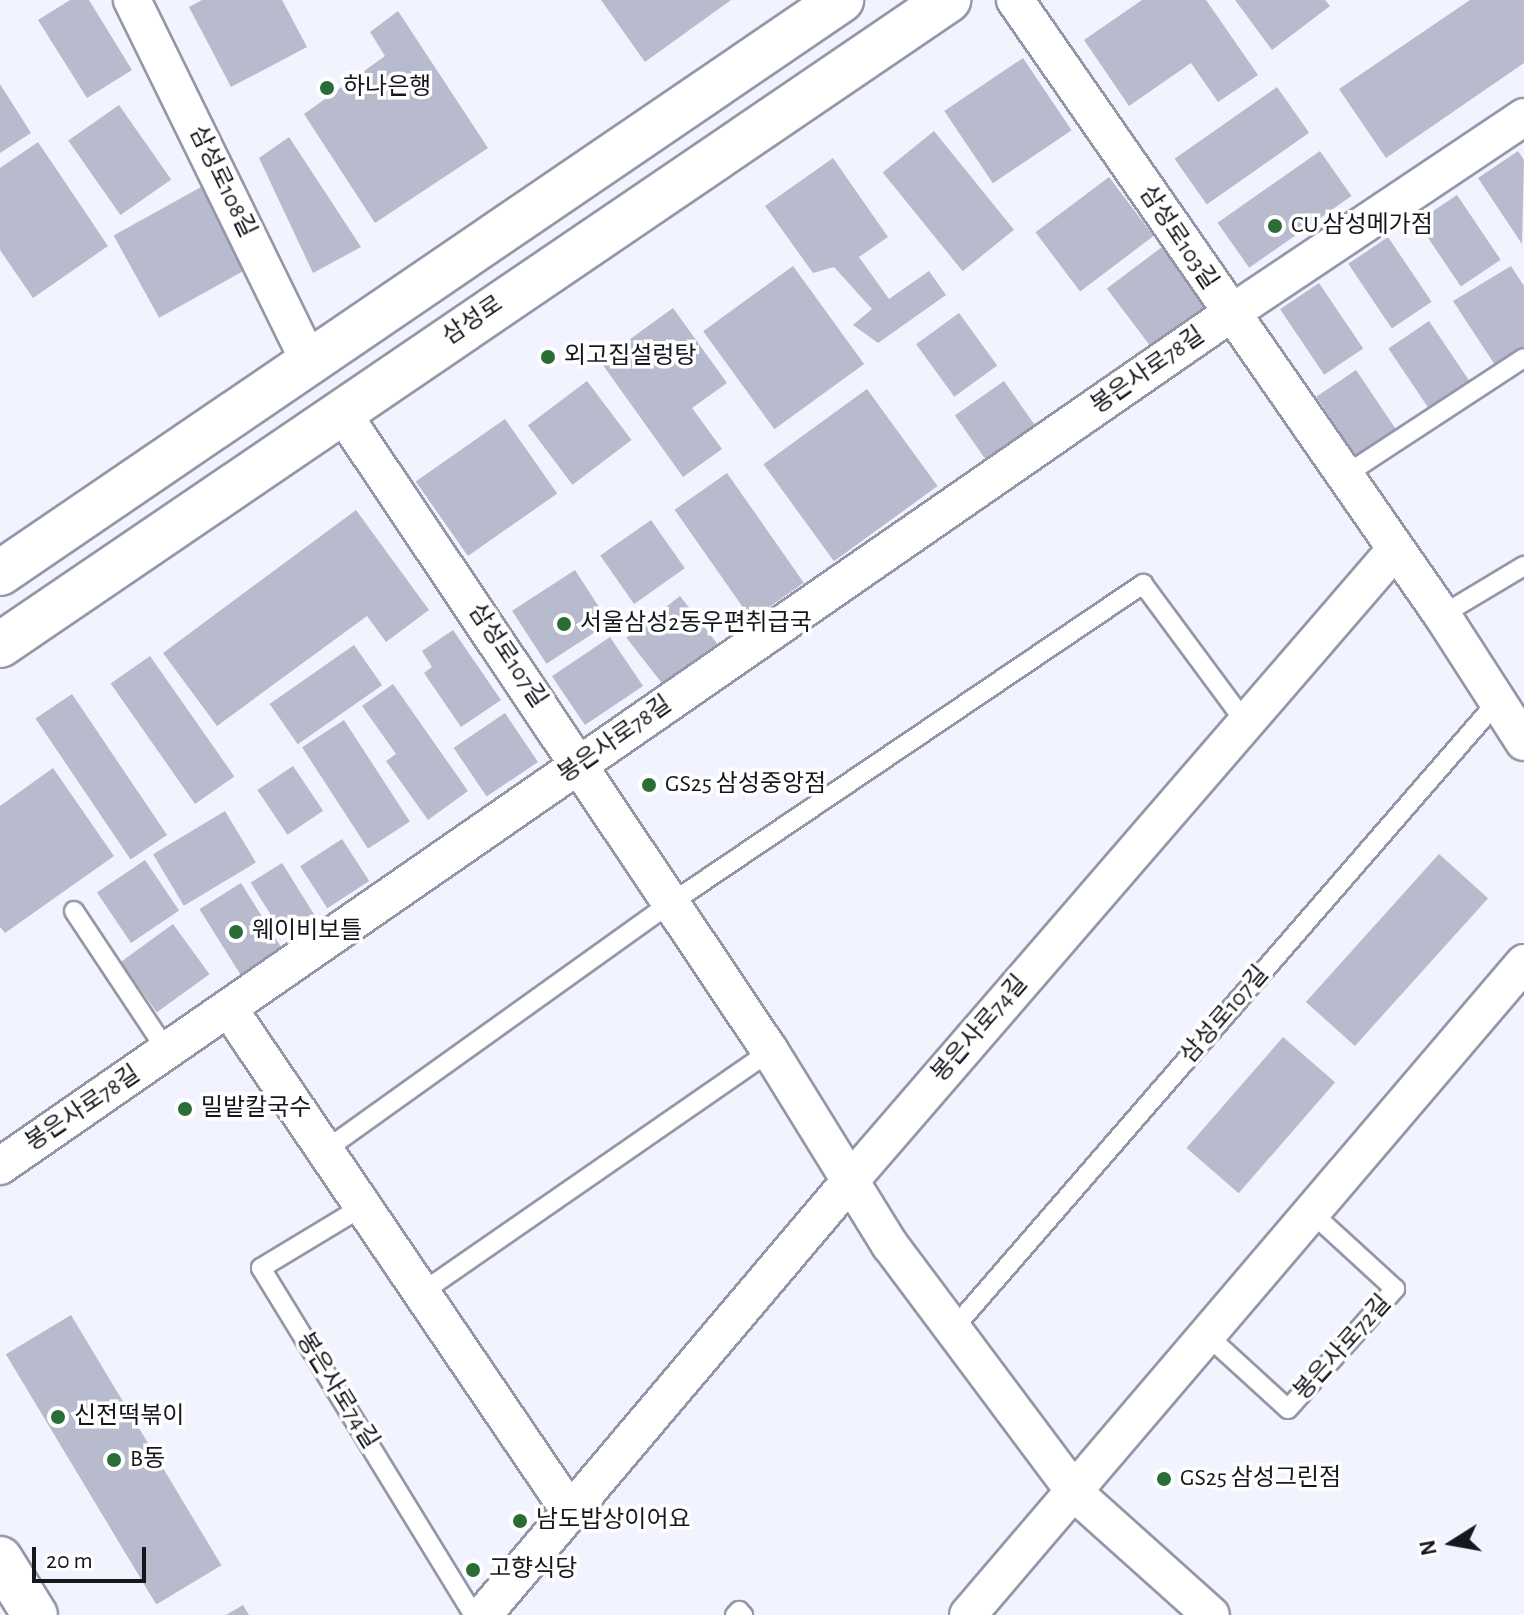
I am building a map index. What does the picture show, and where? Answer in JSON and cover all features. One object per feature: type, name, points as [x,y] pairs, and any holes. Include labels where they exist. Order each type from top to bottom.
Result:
[{"type":"main road","points":[[0,573],[311,365],[841,0]]},
{"type":"main road","name":"삼성로","points":[[0,645],[948,0]]},
{"type":"main road","points":[[0,1559],[35,1615]]},
{"type":"street","name":"삼성로108길","points":[[132,0],[311,365]]},
{"type":"street","name":"삼성로103길","points":[[1015,0],[1342,477],[1442,615],[1524,742]]},
{"type":"street","name":"봉은사로78길","points":[[0,1166],[1230,314],[1524,117]]},
{"type":"street","name":"삼성로107길","points":[[341,411],[770,1051],[850,1181],[953,1329],[1076,1494],[1211,1615]]},
{"type":"street","name":"봉은사로74길","points":[[483,1615],[850,1181],[1395,550]]},
{"type":"street","points":[[968,1615],[1076,1494],[1523,967]]},
{"type":"street","points":[[229,1009],[571,1513]]},
{"type":"lane","points":[[1342,477],[1524,358]]},
{"type":"lane","points":[[1442,615],[1524,566]]},
{"type":"lane","points":[[324,1151],[671,903],[1143,584],[1245,722]]},
{"type":"lane","name":"삼성로107길","points":[[953,1329],[1497,702]]},
{"type":"lane","points":[[74,911],[167,1051]]},
{"type":"lane","points":[[421,1293],[770,1051]]},
{"type":"lane","name":"봉은사로74길","points":[[362,1207],[261,1268],[474,1615]]},
{"type":"lane","name":"봉은사로72길","points":[[1208,1336],[1288,1409],[1395,1289],[1312,1213]]},
{"type":"building","points":[[70,0],[89,0],[132,70],[87,98],[38,20]]},
{"type":"building","points":[[202,0],[282,0],[307,47],[231,87],[189,7]]},
{"type":"building","points":[[601,0],[731,0],[645,62]]},
{"type":"building","points":[[1142,0],[1206,0],[1258,75],[1218,102],[1191,63],[1129,106],[1084,40]]},
{"type":"building","points":[[1235,0],[1325,0],[1330,6],[1272,50]]},
{"type":"building","points":[[1470,0],[1524,0],[1524,63],[1386,158],[1339,89]]},
{"type":"building","points":[[398,11],[488,148],[375,223],[304,114],[385,56],[370,32]]},
{"type":"building","points":[[1023,58],[1072,130],[993,183],[944,111]]},
{"type":"building","points":[[0,84],[31,133],[0,153]]},
{"type":"building","points":[[1277,87],[1309,133],[1207,205],[1175,159]]},
{"type":"building","points":[[119,105],[171,180],[120,215],[68,141]]},
{"type":"building","points":[[934,131],[1014,230],[963,271],[883,173]]},
{"type":"building","points":[[289,137],[361,247],[313,273],[259,158]]},
{"type":"building","points":[[38,142],[108,246],[33,298],[0,250],[0,168]]},
{"type":"building","points":[[1320,151],[1352,196],[1249,268],[1218,223]]},
{"type":"building","points":[[1518,151],[1524,160],[1522,244],[1478,178]]},
{"type":"building","points":[[833,158],[888,237],[859,257],[889,299],[929,271],[946,295],[878,343],[853,325],[872,309],[834,267],[813,273],[765,206]]},
{"type":"building","points":[[1109,177],[1154,236],[1080,291],[1036,232]]},
{"type":"building","points":[[201,187],[247,269],[159,318],[114,235]]},
{"type":"building","points":[[1457,195],[1501,260],[1461,287],[1417,222]]},
{"type":"building","points":[[1388,237],[1432,302],[1392,329],[1348,264]]},
{"type":"building","points":[[1162,247],[1208,308],[1153,350],[1107,289]]},
{"type":"building","points":[[793,266],[864,364],[774,429],[703,331]]},
{"type":"building","points":[[1511,266],[1524,286],[1524,351],[1497,368],[1453,301]]},
{"type":"building","points":[[1319,283],[1363,348],[1324,375],[1280,309]]},
{"type":"building","points":[[673,308],[727,383],[692,408],[722,449],[683,477],[600,361]]},
{"type":"building","points":[[959,313],[997,366],[954,397],[916,344]]},
{"type":"building","points":[[1429,321],[1473,386],[1433,414],[1388,348]]},
{"type":"building","points":[[1356,370],[1400,435],[1360,462],[1316,397]]},
{"type":"building","points":[[587,381],[632,440],[572,485],[528,426]]},
{"type":"building","points":[[1004,381],[1037,429],[988,463],[955,415]]},
{"type":"building","points":[[867,389],[938,486],[834,561],[763,464]]},
{"type":"building","points":[[505,419],[557,494],[468,556],[416,482]]},
{"type":"building","points":[[727,473],[804,583],[751,619],[675,510]]},
{"type":"building","points":[[356,510],[429,610],[386,642],[367,616],[217,726],[163,653]]},
{"type":"building","points":[[651,520],[685,568],[634,604],[600,556]]},
{"type":"building","points":[[575,570],[609,623],[546,664],[512,611]]},
{"type":"building","points":[[680,596],[720,647],[666,689],[626,638]]},
{"type":"building","points":[[453,630],[501,700],[461,727],[424,673],[432,667],[422,651]]},
{"type":"building","points":[[610,637],[643,686],[585,725],[552,676]]},
{"type":"building","points":[[354,645],[382,685],[298,744],[270,704]]},
{"type":"building","points":[[150,656],[234,776],[195,804],[111,684]]},
{"type":"building","points":[[393,684],[468,791],[428,820],[386,761],[396,754],[362,706]]},
{"type":"building","points":[[72,694],[167,835],[131,860],[36,719]]},
{"type":"building","points":[[505,713],[538,762],[487,797],[454,748]]},
{"type":"building","points":[[344,720],[410,821],[368,849],[302,747]]},
{"type":"building","points":[[293,766],[323,811],[288,835],[257,790]]},
{"type":"building","points":[[53,768],[114,856],[5,933],[0,927],[0,806]]},
{"type":"building","points":[[225,811],[256,862],[184,906],[153,854]]},
{"type":"building","points":[[342,839],[369,881],[327,908],[300,866]]},
{"type":"building","points":[[1439,854],[1488,898],[1355,1046],[1306,1002]]},
{"type":"building","points":[[145,860],[179,911],[131,943],[97,892]]},
{"type":"building","points":[[282,863],[315,916],[283,935],[251,883]]},
{"type":"building","points":[[241,883],[283,950],[241,976],[199,909]]},
{"type":"building","points":[[173,924],[209,974],[157,1012],[120,962]]},
{"type":"building","points":[[1283,1037],[1335,1082],[1239,1193],[1187,1148]]},
{"type":"building","name":"B동","points":[[71,1315],[221,1565],[156,1604],[6,1354]]},
{"type":"building","points":[[243,1605],[249,1615],[226,1615]]},
{"type":"place","name":"하나은행","points":[[327,88]]},
{"type":"place","name":"CU 삼성메가점","points":[[1275,226]]},
{"type":"place","name":"외고집설렁탕","points":[[548,357]]},
{"type":"place","name":"서울삼성2동우편취급국","points":[[564,624]]},
{"type":"place","name":"GS25 삼성중앙점","points":[[649,785]]},
{"type":"place","name":"웨이비보틀","points":[[236,932]]},
{"type":"place","name":"밀밭칼국수","points":[[185,1109]]},
{"type":"place","name":"신전떡볶이","points":[[58,1417]]},
{"type":"place","name":"B동","points":[[114,1460]]},
{"type":"place","name":"GS25 삼성그린점","points":[[1164,1479]]},
{"type":"place","name":"남도밥상이어요","points":[[520,1521]]},
{"type":"place","name":"고향식당","points":[[473,1570]]}]
